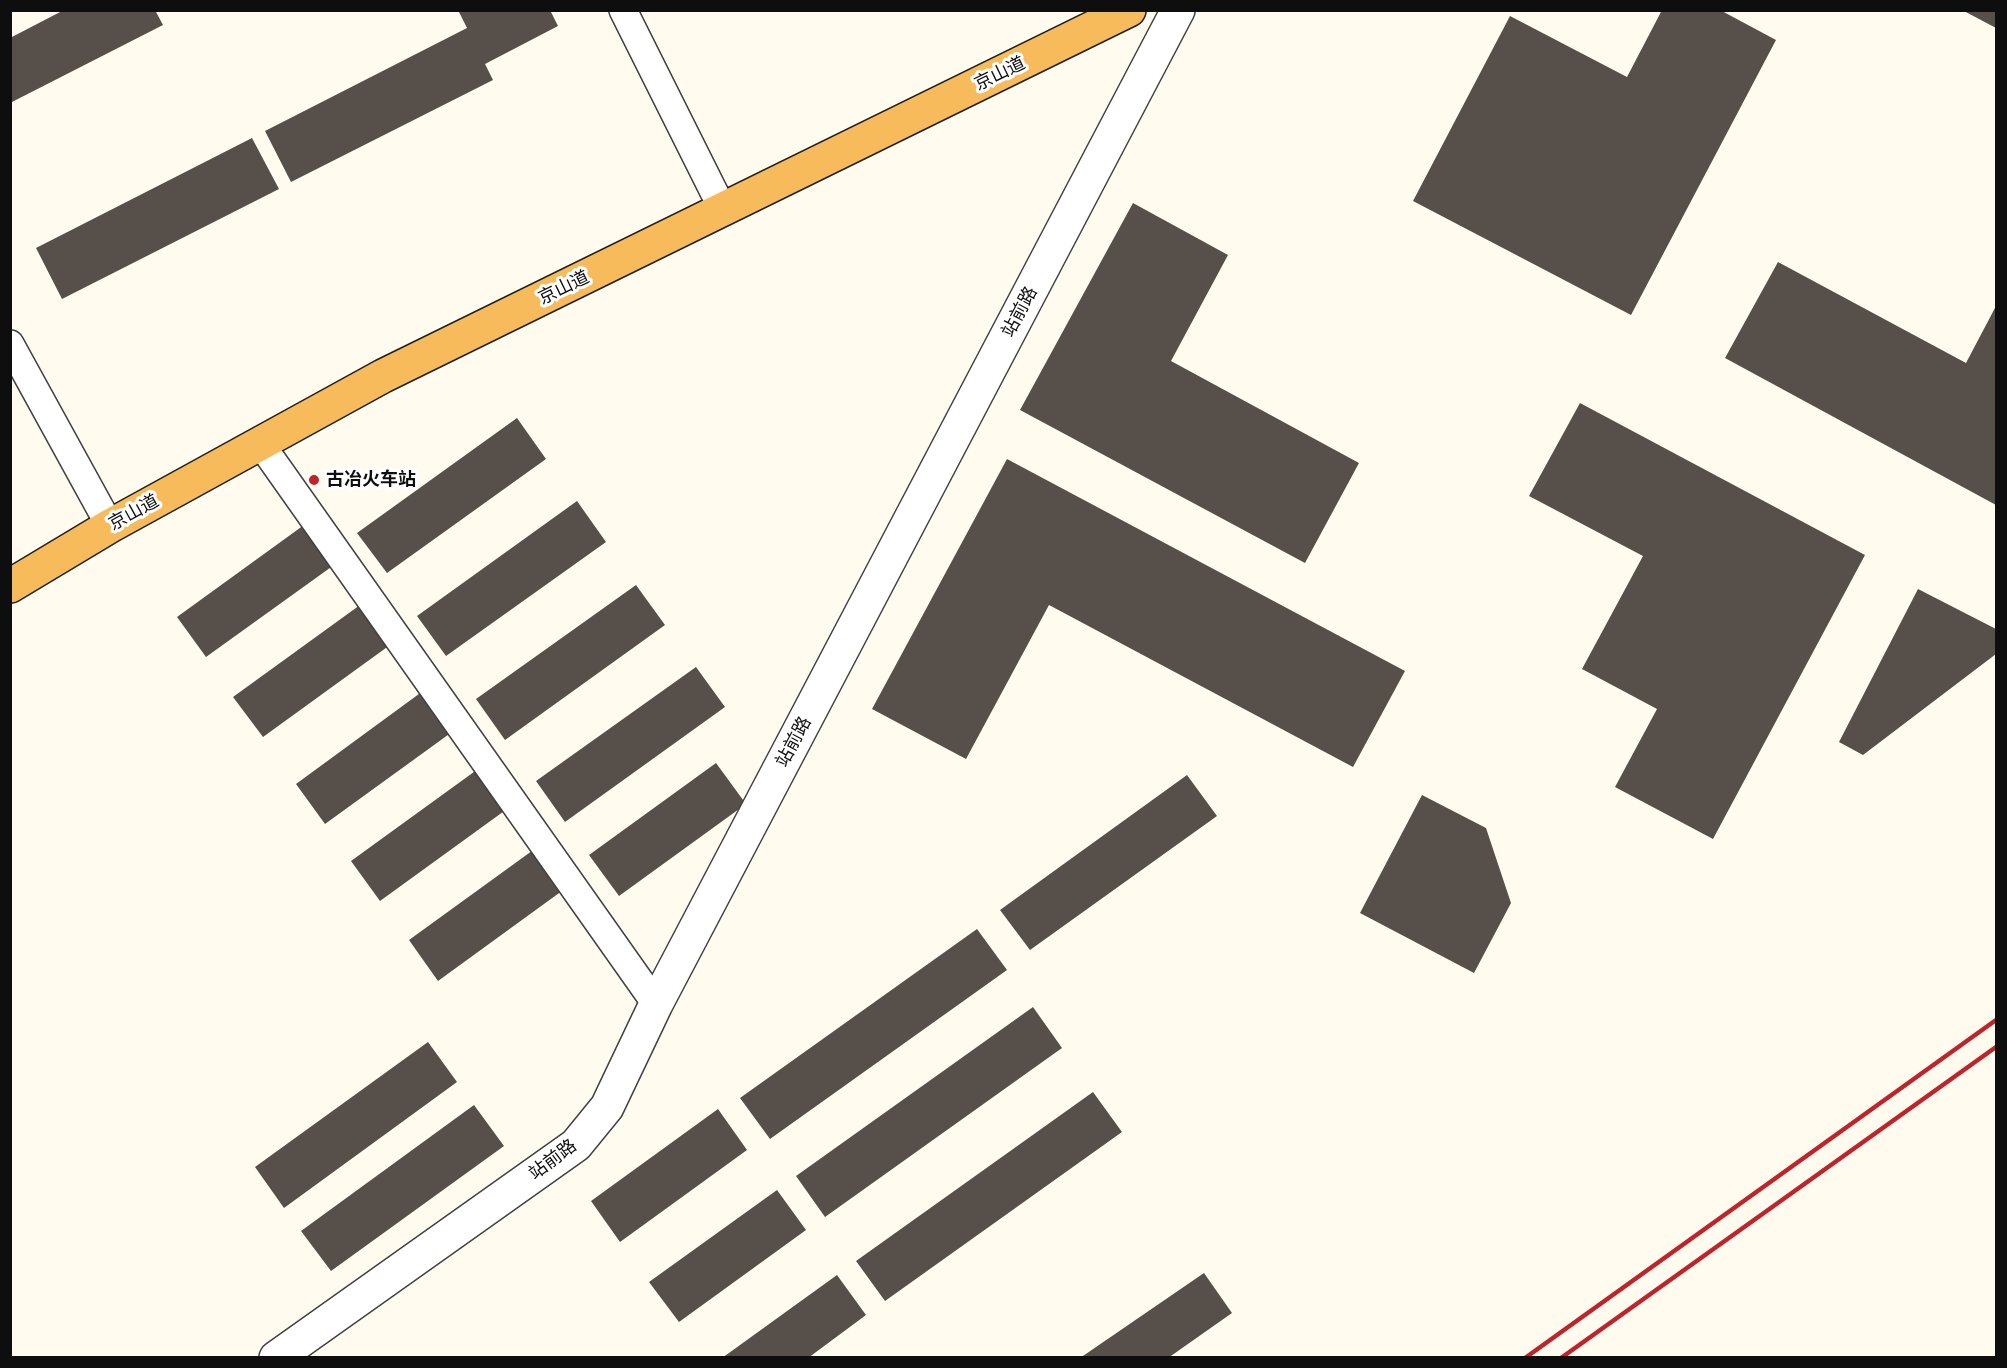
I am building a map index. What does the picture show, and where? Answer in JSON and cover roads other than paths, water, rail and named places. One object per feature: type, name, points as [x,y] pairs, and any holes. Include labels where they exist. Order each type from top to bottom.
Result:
[{"type":"highway","name":"京山道","points":[[10,586],[110,526],[382,376],[1129,10]]},
{"type":"street","points":[[623,10],[723,210]]},
{"type":"street","name":"站前路","points":[[276,1358],[576,1144],[607,1107],[656,1004],[1178,10]]},
{"type":"street","points":[[10,344],[110,526]]},
{"type":"street","points":[[260,443],[656,1004]]},
{"type":"railway","points":[[1525,1358],[1996,1020]]},
{"type":"railway","points":[[1561,1358],[1996,1047]]},
{"type":"place","name":"古冶火车站","points":[[314,480]]}]
